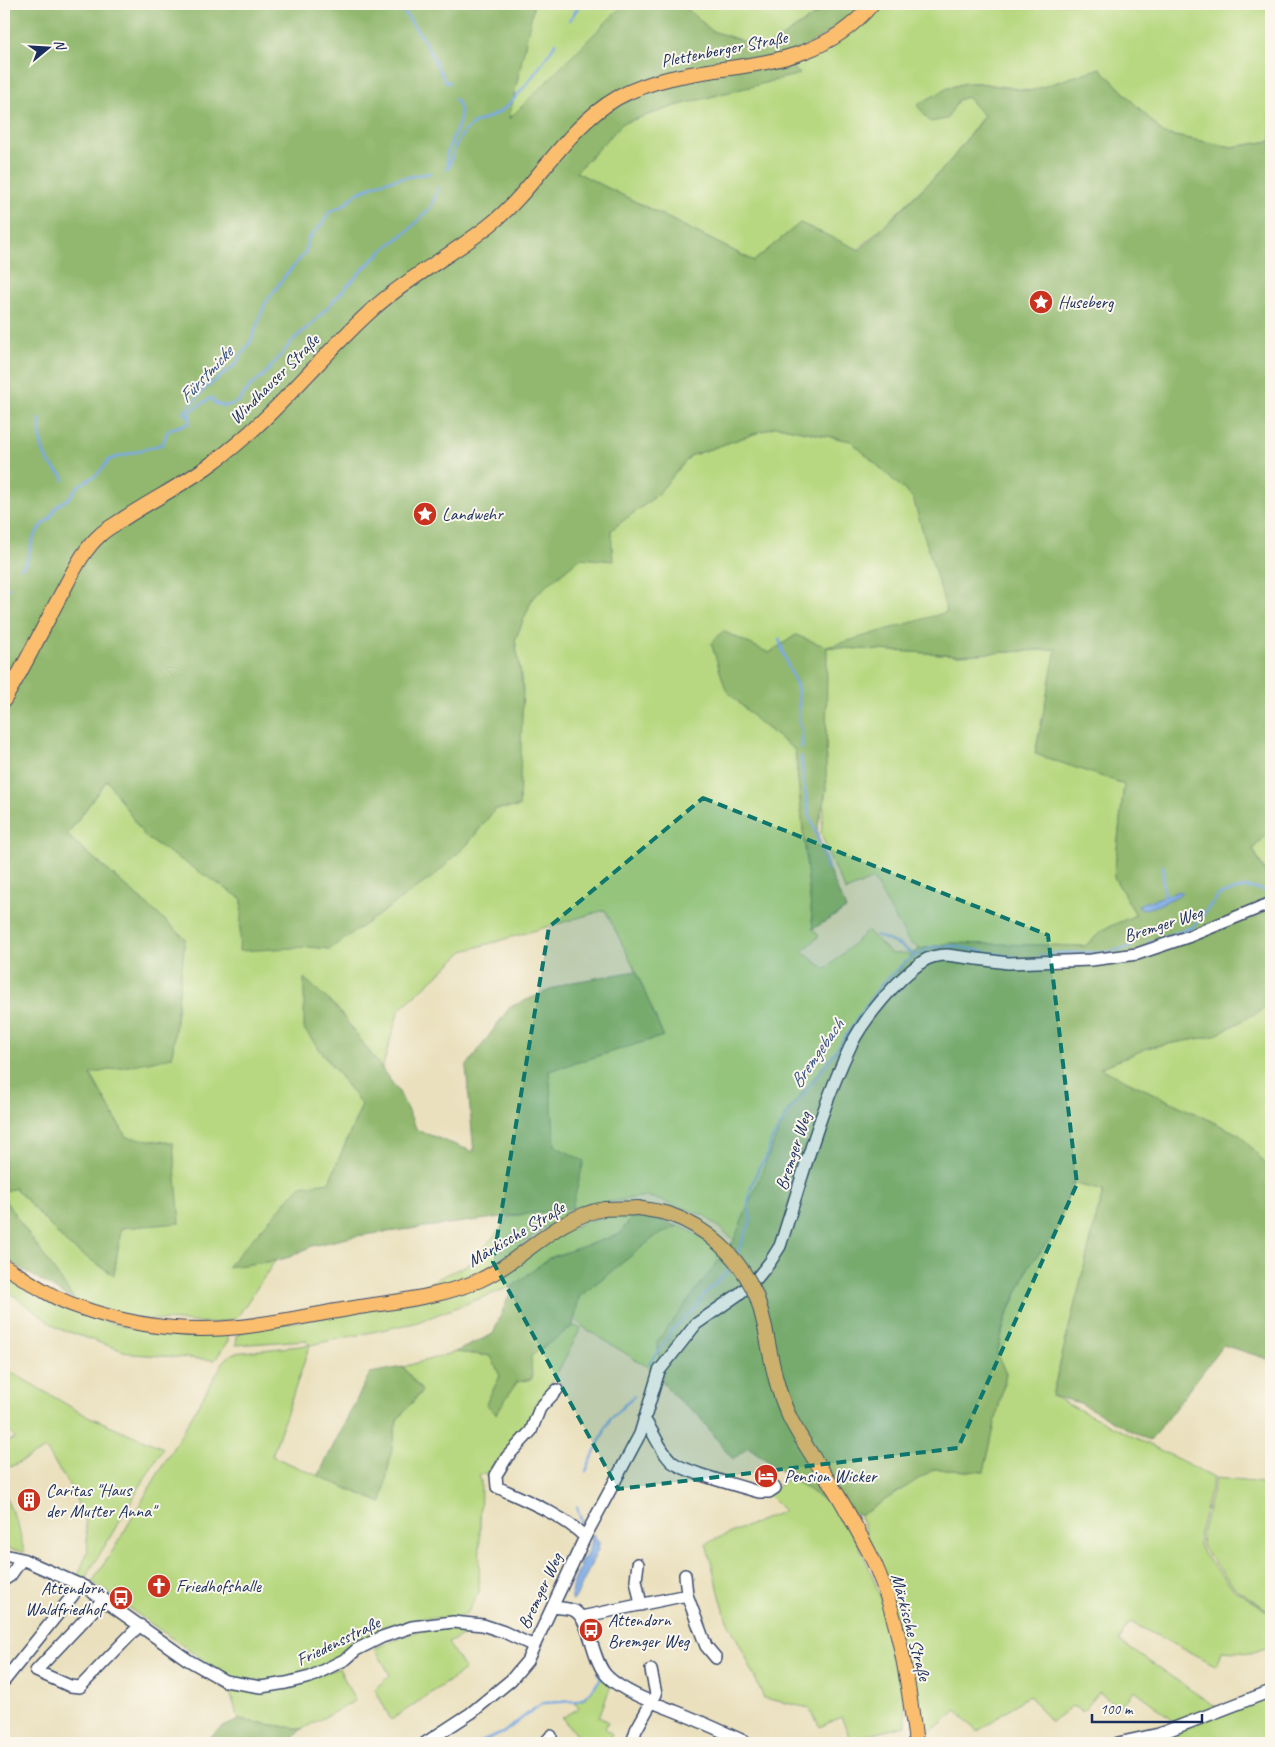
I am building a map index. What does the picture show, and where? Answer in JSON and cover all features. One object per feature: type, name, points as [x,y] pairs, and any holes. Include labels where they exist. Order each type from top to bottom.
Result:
[{"type":"main road","name":"Plettenberger Straße","points":[[604,107],[631,91],[660,80],[773,62],[800,54],[849,26],[872,4]]},
{"type":"main road","name":"Windhauser Straße","points":[[4,700],[79,560],[100,536],[149,502],[211,464],[241,439],[269,415],[376,306],[396,290],[468,242],[507,211],[575,132],[604,107]]},
{"type":"main road","name":"Märkische Straße","points":[[4,1266],[45,1291],[75,1306],[140,1324],[179,1328],[240,1327],[374,1305],[462,1287],[499,1271],[551,1231],[572,1220],[604,1209],[638,1208],[668,1214],[686,1221],[718,1242],[734,1258],[756,1295],[765,1327],[776,1383],[789,1418],[805,1446],[834,1488],[870,1554],[888,1600],[902,1657],[916,1743]]},
{"type":"street","name":"Bremger Weg","points":[[425,1743],[471,1712],[511,1680],[527,1661],[587,1534],[640,1434],[659,1371],[696,1324],[757,1278],[780,1246],[826,1107],[852,1044],[871,1015],[894,987],[923,961],[937,956],[947,955],[1008,963],[1091,960],[1138,954],[1190,936],[1271,903]]},
{"type":"street","points":[[557,1390],[540,1408],[531,1431],[507,1457],[496,1475],[497,1487],[587,1534]]},
{"type":"street","points":[[644,1419],[653,1431],[660,1447],[673,1464],[759,1492],[768,1492],[775,1488],[766,1482]]},
{"type":"street","name":"Friedensstraße","points":[[4,1556],[22,1559],[80,1584],[104,1599],[188,1660],[225,1680],[261,1687],[286,1684],[310,1677],[346,1659],[356,1650],[382,1637],[412,1626],[453,1622],[483,1625],[504,1632],[534,1646]]},
{"type":"street","points":[[4,1580],[10,1576],[22,1559]]},
{"type":"street","points":[[638,1564],[636,1580],[641,1605]]},
{"type":"street","points":[[685,1575],[687,1595],[706,1646],[716,1658]]},
{"type":"street","points":[[4,1681],[80,1584]]},
{"type":"street","points":[[581,1617],[687,1595]]},
{"type":"street","points":[[104,1599],[36,1671],[70,1686],[80,1687],[140,1625]]},
{"type":"street","points":[[553,1607],[574,1610],[581,1617],[600,1666],[613,1681],[652,1703],[748,1743]]},
{"type":"street","points":[[632,1743],[636,1730],[656,1694],[651,1670]]},
{"type":"street","points":[[1118,1743],[1159,1734],[1271,1691]]},
{"type":"highlighted area","points":[[703,798],[1048,935],[1077,1184],[958,1448],[618,1489],[493,1262],[549,927]]},
{"type":"green space","points":[[4,4],[534,4],[509,119],[624,4],[682,4],[712,31],[765,48],[832,4],[864,4],[847,21],[784,60],[800,74],[679,105],[623,123],[576,172],[754,261],[800,223],[860,250],[949,163],[984,116],[967,97],[958,100],[947,119],[930,122],[917,105],[948,88],[965,83],[979,83],[1030,91],[1100,68],[1164,134],[1232,147],[1271,141],[1271,830],[1253,849],[1266,875],[1271,872],[1271,1005],[1214,1036],[1150,1047],[1100,1068],[1240,1135],[1271,1170],[1271,1360],[1223,1345],[1150,1441],[1080,1403],[1052,1396],[1103,1191],[1072,1183],[1057,1231],[1029,1266],[1005,1319],[997,1354],[1006,1374],[984,1472],[934,1469],[866,1512],[859,1514],[849,1512],[819,1497],[748,1447],[733,1460],[697,1414],[678,1400],[663,1383],[657,1342],[734,1240],[786,1113],[913,953],[920,949],[950,943],[1085,946],[1104,929],[1136,915],[1114,877],[1124,784],[1035,754],[1056,649],[959,655],[827,647],[947,612],[913,498],[851,441],[777,426],[690,456],[656,496],[611,530],[613,561],[580,558],[533,597],[515,640],[523,688],[519,807],[495,809],[468,844],[434,876],[330,949],[309,947],[239,951],[242,899],[145,837],[107,780],[67,835],[185,938],[172,1057],[90,1074],[126,1137],[173,1143],[180,1223],[121,1228],[114,1275],[68,1245],[15,1188],[4,1192]]},
{"type":"green space","points":[[534,4],[624,4],[508,120]]},
{"type":"green space","points":[[682,4],[832,4],[765,48],[712,31]]},
{"type":"green space","points":[[882,4],[1271,4],[1271,141],[1232,147],[1164,134],[1100,68],[1030,91],[979,83],[965,83],[948,88],[918,106],[967,97],[984,115],[949,163],[858,250],[800,223],[754,261],[576,172],[623,123],[679,105],[799,74],[789,64],[810,58],[863,25]]},
{"type":"green space","points":[[777,426],[851,441],[913,498],[948,613],[829,647],[959,655],[1057,649],[1035,753],[1124,784],[1114,877],[1136,915],[1104,929],[1085,946],[950,943],[920,949],[909,942],[873,879],[846,891],[832,864],[821,833],[826,790],[796,635],[769,653],[723,632],[726,690],[760,723],[795,750],[813,929],[819,936],[802,952],[826,969],[867,931],[892,954],[913,953],[786,1113],[734,1240],[704,1215],[646,1196],[572,1208],[555,1146],[549,1071],[663,1036],[636,971],[605,910],[464,951],[399,1010],[382,1069],[336,1007],[304,1029],[362,1105],[329,1182],[228,1266],[275,1261],[236,1319],[213,1323],[142,1319],[76,1302],[4,1199],[4,1192],[15,1188],[68,1245],[114,1274],[121,1228],[180,1222],[126,1137],[90,1073],[172,1056],[185,938],[67,835],[107,780],[242,899],[309,947],[330,949],[468,844],[495,809],[523,688],[515,640],[533,597],[611,530],[656,496],[690,456]]},
{"type":"green space","points":[[723,631],[769,653],[796,635],[827,647],[826,790],[817,832],[830,873],[846,909],[813,929],[795,750],[760,723],[726,690],[711,643]]},
{"type":"green space","points":[[1271,830],[1271,872],[1267,875],[1253,849]]},
{"type":"green space","points":[[636,971],[663,1036],[549,1071],[555,1146],[584,1161],[572,1208],[356,1236],[312,1246],[290,1257],[275,1261],[227,1267],[300,1186],[329,1182],[362,1105],[304,1029],[304,978],[336,1007],[399,1092],[417,1130],[474,1152],[466,1067],[510,1007],[567,983]]},
{"type":"green space","points":[[1271,1005],[1271,1170],[1240,1135],[1100,1068],[1150,1047],[1214,1036]]},
{"type":"green space","points":[[1072,1183],[1103,1191],[1052,1396],[1214,1477],[1199,1533],[1199,1545],[1204,1555],[1235,1590],[1271,1613],[1271,1646],[1251,1653],[1222,1651],[1217,1666],[1130,1622],[1119,1641],[1216,1707],[1177,1724],[1135,1690],[1119,1708],[1099,1692],[1083,1712],[1072,1706],[1051,1722],[1029,1695],[977,1732],[957,1710],[929,1733],[935,1743],[924,1743],[918,1712],[874,1555],[859,1514],[866,1512],[934,1469],[984,1472],[1006,1374],[997,1354],[1006,1319],[1029,1266],[1057,1231]]},
{"type":"green space","points":[[4,1199],[76,1302],[4,1258]]},
{"type":"green space","points":[[572,1208],[567,1214],[535,1234],[507,1257],[467,1280],[416,1289],[471,1263],[511,1216]]},
{"type":"green space","points":[[633,1215],[620,1234],[549,1258],[513,1286],[415,1323],[310,1345],[305,1340],[236,1345],[237,1336],[243,1331],[449,1295],[584,1222],[610,1216]]},
{"type":"green space","points":[[633,1215],[658,1219],[678,1226],[656,1236],[579,1297],[573,1326],[531,1356],[532,1379],[517,1382],[496,1414],[486,1404],[500,1376],[491,1356],[455,1352],[493,1334],[513,1286],[549,1258],[620,1234]]},
{"type":"green space","points":[[678,1226],[696,1235],[722,1256],[657,1342],[660,1363],[651,1369],[583,1327],[575,1318],[579,1297],[656,1236]]},
{"type":"green space","points":[[4,1270],[88,1316],[132,1329],[177,1335],[228,1334],[228,1341],[215,1360],[133,1354],[57,1328],[4,1288]]},
{"type":"green space","points":[[573,1326],[581,1328],[553,1381],[489,1481],[485,1473],[479,1476],[481,1481],[479,1592],[468,1612],[459,1618],[422,1618],[403,1624],[383,1632],[320,1670],[268,1683],[226,1676],[92,1582],[115,1547],[224,1361],[233,1353],[310,1345],[272,1456],[381,1503],[397,1420],[422,1391],[403,1367],[455,1352],[491,1356],[500,1376],[486,1404],[531,1356]]},
{"type":"green space","points":[[403,1367],[422,1391],[397,1420],[382,1503],[318,1476],[370,1373]]},
{"type":"green space","points":[[4,1368],[83,1414],[163,1448],[85,1579],[78,1576],[88,1550],[85,1518],[69,1485],[46,1449],[4,1470],[4,1444],[15,1438],[4,1427]]},
{"type":"green space","points":[[789,1477],[841,1511],[864,1555],[890,1627],[905,1702],[906,1726],[851,1739],[841,1717],[820,1727],[809,1708],[764,1698],[726,1618],[706,1543],[784,1511],[768,1495]]},
{"type":"green space","points":[[1216,1478],[1271,1484],[1271,1612],[1236,1589],[1202,1546],[1201,1534]]},
{"type":"green space","points":[[4,1494],[18,1525],[24,1552],[4,1548]]},
{"type":"green space","points":[[444,1627],[475,1629],[448,1643],[465,1670],[391,1720],[375,1689],[390,1675],[375,1648],[416,1631]]},
{"type":"green space","points":[[339,1668],[355,1701],[302,1729],[239,1720],[228,1686],[271,1690]]},
{"type":"green space","points":[[602,1678],[611,1685],[599,1717],[608,1722],[605,1728],[612,1734],[608,1743],[577,1743],[580,1740],[562,1718],[579,1708],[575,1702],[585,1699]]},
{"type":"green space","points":[[1271,1695],[1271,1743],[1159,1743],[1159,1738]]},
{"type":"green space","points":[[239,1720],[302,1729],[292,1738],[280,1743],[203,1743],[219,1729]]},
{"type":"water","points":[[1180,891],[1182,893],[1180,895],[1154,907],[1143,909],[1138,906],[1143,903]]},
{"type":"water","points":[[593,1534],[599,1543],[598,1550],[573,1601],[571,1590],[579,1570],[580,1560],[585,1558],[592,1541],[590,1537]]},
{"type":"waterway","points":[[398,4],[424,40],[445,81],[450,83]]},
{"type":"waterway","points":[[570,20],[580,4]]},
{"type":"waterway","name":"Fürstmicke","points":[[445,169],[449,168],[455,147],[467,129],[506,107],[527,84],[556,43]]},
{"type":"waterway","points":[[449,167],[447,159],[448,150],[460,117],[455,99]]},
{"type":"waterway","name":"Fürstmicke","points":[[21,568],[26,563],[33,539],[40,527],[50,518],[57,506],[69,498],[78,486],[98,474],[109,460],[163,444],[168,430],[189,423],[190,418],[184,412],[205,389],[235,365],[251,341],[265,304],[285,276],[305,253],[308,239],[323,223],[329,212],[343,206],[356,194],[375,185],[386,181],[430,173]]},
{"type":"waterway","points":[[190,416],[189,413],[212,398],[214,403],[223,406],[239,401],[251,385],[264,375],[295,338],[314,322],[365,267],[385,248],[409,230],[431,207],[439,187]]},
{"type":"waterway","points":[[40,419],[40,436],[43,450],[50,463],[62,475],[64,480]]},
{"type":"waterway","points":[[4,593],[9,587]]},
{"type":"waterway","points":[[779,639],[797,686],[802,748]]},
{"type":"waterway","points":[[801,757],[808,809],[828,869]]},
{"type":"waterway","points":[[1163,866],[1164,896]]},
{"type":"waterway","name":"Bremgebach","points":[[1148,943],[1193,927],[1219,895],[1246,887],[1267,891],[1271,888]]},
{"type":"waterway","points":[[876,935],[901,946],[914,955]]},
{"type":"waterway","name":"Bremgebach","points":[[736,1256],[751,1220],[748,1206],[750,1190],[759,1167],[766,1158],[771,1141],[788,1114],[825,1066],[880,986],[906,961],[932,947],[953,946],[1014,957]]},
{"type":"waterway","name":"Bremgebach","points":[[1039,956],[1056,953],[1108,952],[1131,947]]},
{"type":"waterway","name":"Bremgebach","points":[[649,1363],[667,1340],[672,1330],[697,1306],[704,1295],[733,1266]]},
{"type":"waterway","name":"Bremgebach","points":[[586,1471],[610,1419],[634,1396]]},
{"type":"waterway","name":"Bremgebach","points":[[577,1507],[584,1529]]},
{"type":"waterway","name":"Bremgebach","points":[[478,1743],[503,1733],[544,1703],[576,1701],[584,1698],[601,1679],[598,1673]]},
{"type":"place","name":"Huseberg","points":[[1041,302]]},
{"type":"place","name":"Landwehr","points":[[425,514]]},
{"type":"place","name":"Pension Wicker","points":[[766,1476]]},
{"type":"place","name":"Caritas \"Haus der Mutter Anna\"","points":[[29,1500]]},
{"type":"place","name":"Friedhofshalle","points":[[159,1586]]},
{"type":"place","name":"Attendorn Waldfriedhof","points":[[121,1598]]},
{"type":"place","name":"Attendorn Bremger Weg","points":[[591,1630]]}]
